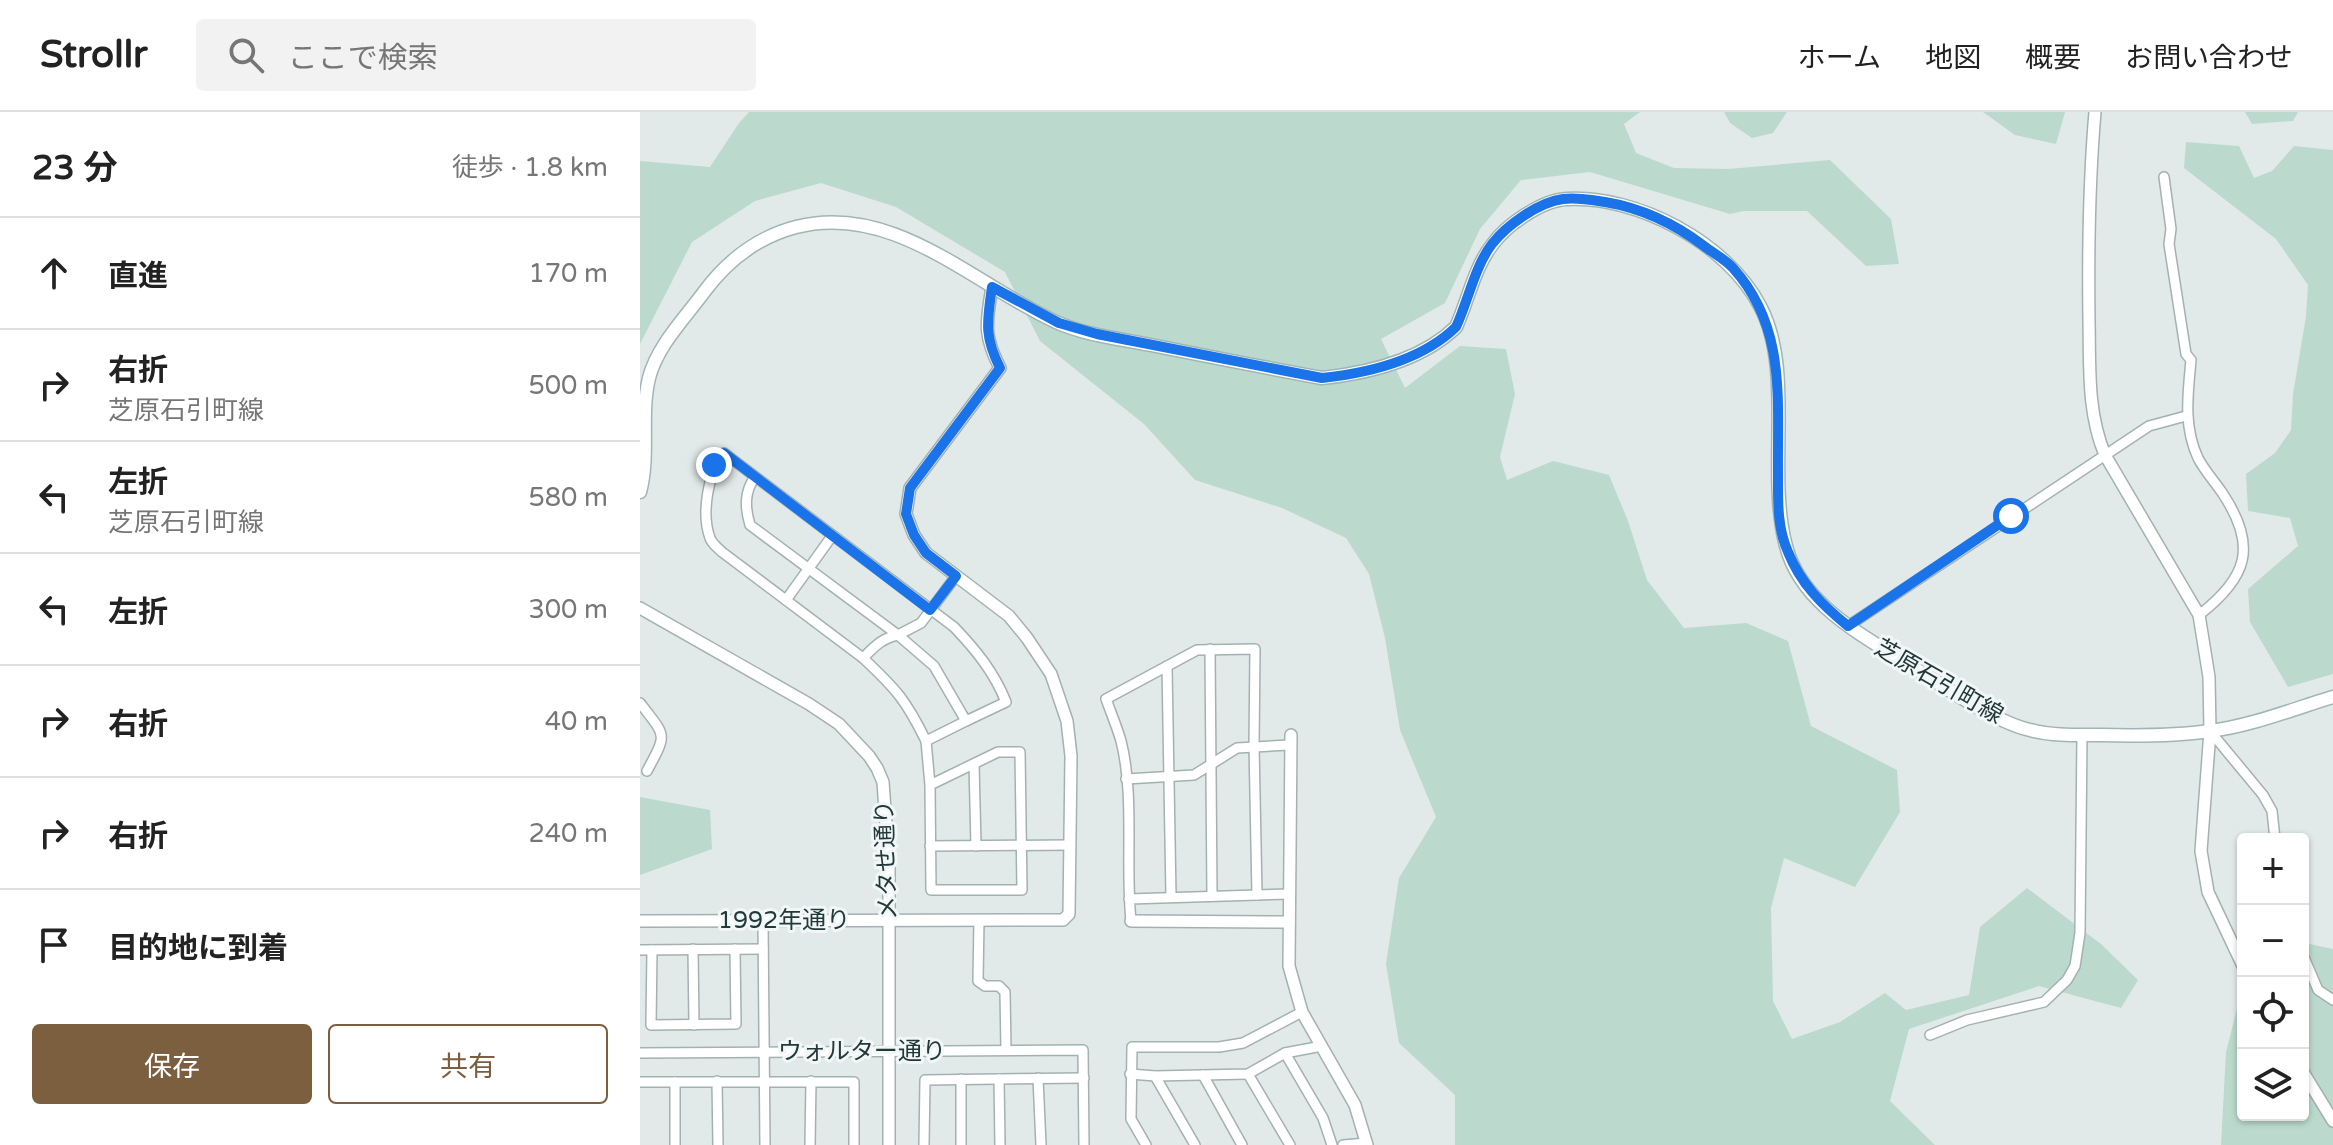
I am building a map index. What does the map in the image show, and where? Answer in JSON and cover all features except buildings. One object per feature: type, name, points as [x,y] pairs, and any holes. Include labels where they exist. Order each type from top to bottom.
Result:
[{"type":"main road","name":"芝原石引町線","points":[[640,492],[646,451],[649,378],[663,346],[716,276],[748,248],[776,233],[815,222],[857,223],[887,231],[921,246],[1059,323],[1097,334],[1322,378],[1360,374],[1429,348],[1456,327],[1492,244],[1514,224],[1550,202],[1567,198],[1593,200],[1649,214],[1686,232],[1731,266],[1760,305],[1776,353],[1778,512],[1787,550],[1805,585],[1824,607],[1848,626],[1997,717],[2030,730],[2136,736],[2210,731],[2333,697]]},
{"type":"street","points":[[2095,112],[2089,175],[2090,378],[2094,429],[2105,455],[2199,615],[2209,677],[2210,731],[2201,851],[2208,892],[2237,953]]},
{"type":"street","points":[[2164,177],[2171,229],[2169,244],[2186,354],[2191,360],[2186,416],[2198,459],[2231,507],[2244,553],[2242,568],[2233,584],[2223,597],[2199,615]]},
{"type":"street","points":[[930,846],[1070,845],[1071,756],[1067,721],[1051,674],[1009,616],[926,553],[914,535],[906,514],[910,488],[1000,368],[988,344],[987,316],[992,287]]},
{"type":"street","points":[[1848,626],[2149,426],[2186,416]]},
{"type":"street","points":[[926,741],[1006,702],[977,650],[954,627],[724,453],[714,465],[710,478],[708,527],[711,541],[863,658],[898,691],[910,707],[926,741],[930,785],[931,890],[1022,890],[1020,752],[998,752],[930,785]]},
{"type":"street","points":[[755,477],[748,487],[746,511],[750,525],[898,635],[934,666],[966,721]]},
{"type":"street","points":[[786,600],[832,536]]},
{"type":"street","points":[[863,658],[887,637],[921,623],[956,576]]},
{"type":"street","name":"メタせ通り","points":[[640,608],[839,724],[869,756],[883,782],[889,867],[889,1145]]},
{"type":"street","points":[[1210,649],[1212,896]]},
{"type":"street","points":[[1257,895],[1255,649],[1197,650],[1106,699],[1121,742],[1126,779],[1131,921],[1289,922]]},
{"type":"street","points":[[1167,666],[1171,897]]},
{"type":"street","points":[[640,703],[662,732],[663,740],[647,771]]},
{"type":"street","points":[[2210,731],[2268,803],[2274,833]]},
{"type":"street","points":[[1930,1035],[1967,1020],[2044,1002],[2067,980],[2075,966],[2080,933],[2082,735]]},
{"type":"street","points":[[1126,779],[1194,775],[1237,748],[1290,740],[1289,966],[1302,1012],[1355,1105],[1367,1144],[1343,1145]]},
{"type":"street","points":[[974,764],[976,846]]},
{"type":"street","name":"1992年通り","points":[[640,921],[1063,920],[1069,914],[1070,845]]},
{"type":"street","points":[[1129,899],[1290,894]]},
{"type":"street","points":[[979,920],[978,981],[985,986],[999,986],[1005,992],[1006,1050]]},
{"type":"street","points":[[763,921],[765,1145]]},
{"type":"street","points":[[693,949],[694,1025]]},
{"type":"street","points":[[652,950],[651,1025],[694,1025],[736,1024],[735,949]]},
{"type":"street","points":[[640,950],[763,949]]},
{"type":"street","points":[[2309,969],[2318,990],[2333,1000]]},
{"type":"street","points":[[1146,1145],[1131,1119],[1132,1047],[1219,1047],[1243,1043],[1302,1012]]},
{"type":"street","points":[[1130,1074],[1248,1074],[1285,1053],[1322,1046]]},
{"type":"street","name":"ウォルター通り","points":[[640,1053],[1083,1050],[1084,1078]]},
{"type":"street","points":[[1285,1053],[1323,1118],[1332,1145]]},
{"type":"street","points":[[1248,1074],[1290,1145]]},
{"type":"street","points":[[1203,1075],[1242,1145]]},
{"type":"street","points":[[1155,1076],[1195,1145]]},
{"type":"street","points":[[1038,1078],[1041,1145]]},
{"type":"street","points":[[924,1145],[925,1080],[1084,1078],[1084,1145]]},
{"type":"street","points":[[961,1079],[961,1145]]},
{"type":"street","points":[[999,1079],[1000,1145]]},
{"type":"street","points":[[717,1081],[718,1145]]},
{"type":"street","points":[[810,1145],[811,1081]]},
{"type":"street","points":[[640,1082],[854,1082],[854,1145]]},
{"type":"street","points":[[675,1082],[675,1145]]},
{"type":"street","points":[[2309,1082],[2333,1121]]},
{"type":"green space","points":[[749,112],[1640,112],[1624,124],[1636,153],[1674,168],[1728,169],[1830,160],[1891,219],[1899,264],[1866,266],[1807,211],[1744,211],[1730,214],[1590,172],[1521,180],[1480,229],[1445,303],[1381,339],[1405,388],[1460,346],[1506,349],[1515,394],[1500,457],[1507,480],[1553,461],[1609,475],[1647,580],[1684,628],[1746,623],[1788,641],[1811,726],[1897,770],[1900,812],[1855,887],[1784,858],[1771,908],[1773,1001],[1792,1039],[1840,1022],[1885,993],[1906,1010],[1969,995],[1980,927],[2027,888],[2101,944],[2138,980],[2121,1008],[2039,986],[1909,1029],[1890,1101],[1935,1145],[1455,1145],[1455,1095],[1399,1043],[1386,964],[1399,878],[1436,817],[1400,730],[1385,638],[1369,574],[1346,538],[1282,508],[1195,480],[1144,424],[1040,341],[1005,272],[896,207],[821,183],[755,201],[692,242],[640,344],[640,161],[710,167]]},
{"type":"green space","points":[[1724,112],[1787,112],[1773,133],[1752,138],[1730,123]]},
{"type":"green space","points":[[1983,112],[2065,112],[2056,144],[2015,135]]},
{"type":"green space","points":[[2245,112],[2298,112],[2293,121],[2252,124]]},
{"type":"green space","points":[[2186,142],[2239,146],[2254,178],[2272,171],[2294,146],[2333,150],[2333,674],[2288,687],[2250,622],[2248,589],[2298,546],[2290,518],[2248,511],[2246,474],[2275,453],[2291,430],[2308,285],[2276,239],[2184,168]]},
{"type":"green space","points":[[640,797],[710,810],[712,849],[640,875]]},
{"type":"green space","points":[[2309,945],[2333,949],[2333,1145],[2221,1145],[2226,1052],[2237,1009],[2237,1121],[2309,1121]]},
{"type":"route","points":[[714,465],[724,453],[930,610],[956,576],[926,553],[914,535],[906,514],[910,488],[1000,368],[988,344],[987,316],[992,287],[1059,323],[1097,334],[1322,378],[1360,374],[1429,348],[1446,336],[1456,327],[1492,244],[1530,213],[1550,202],[1567,198],[1614,203],[1649,214],[1686,232],[1731,266],[1760,305],[1776,353],[1778,512],[1787,550],[1805,585],[1824,607],[1848,626],[2011,516]]}]
